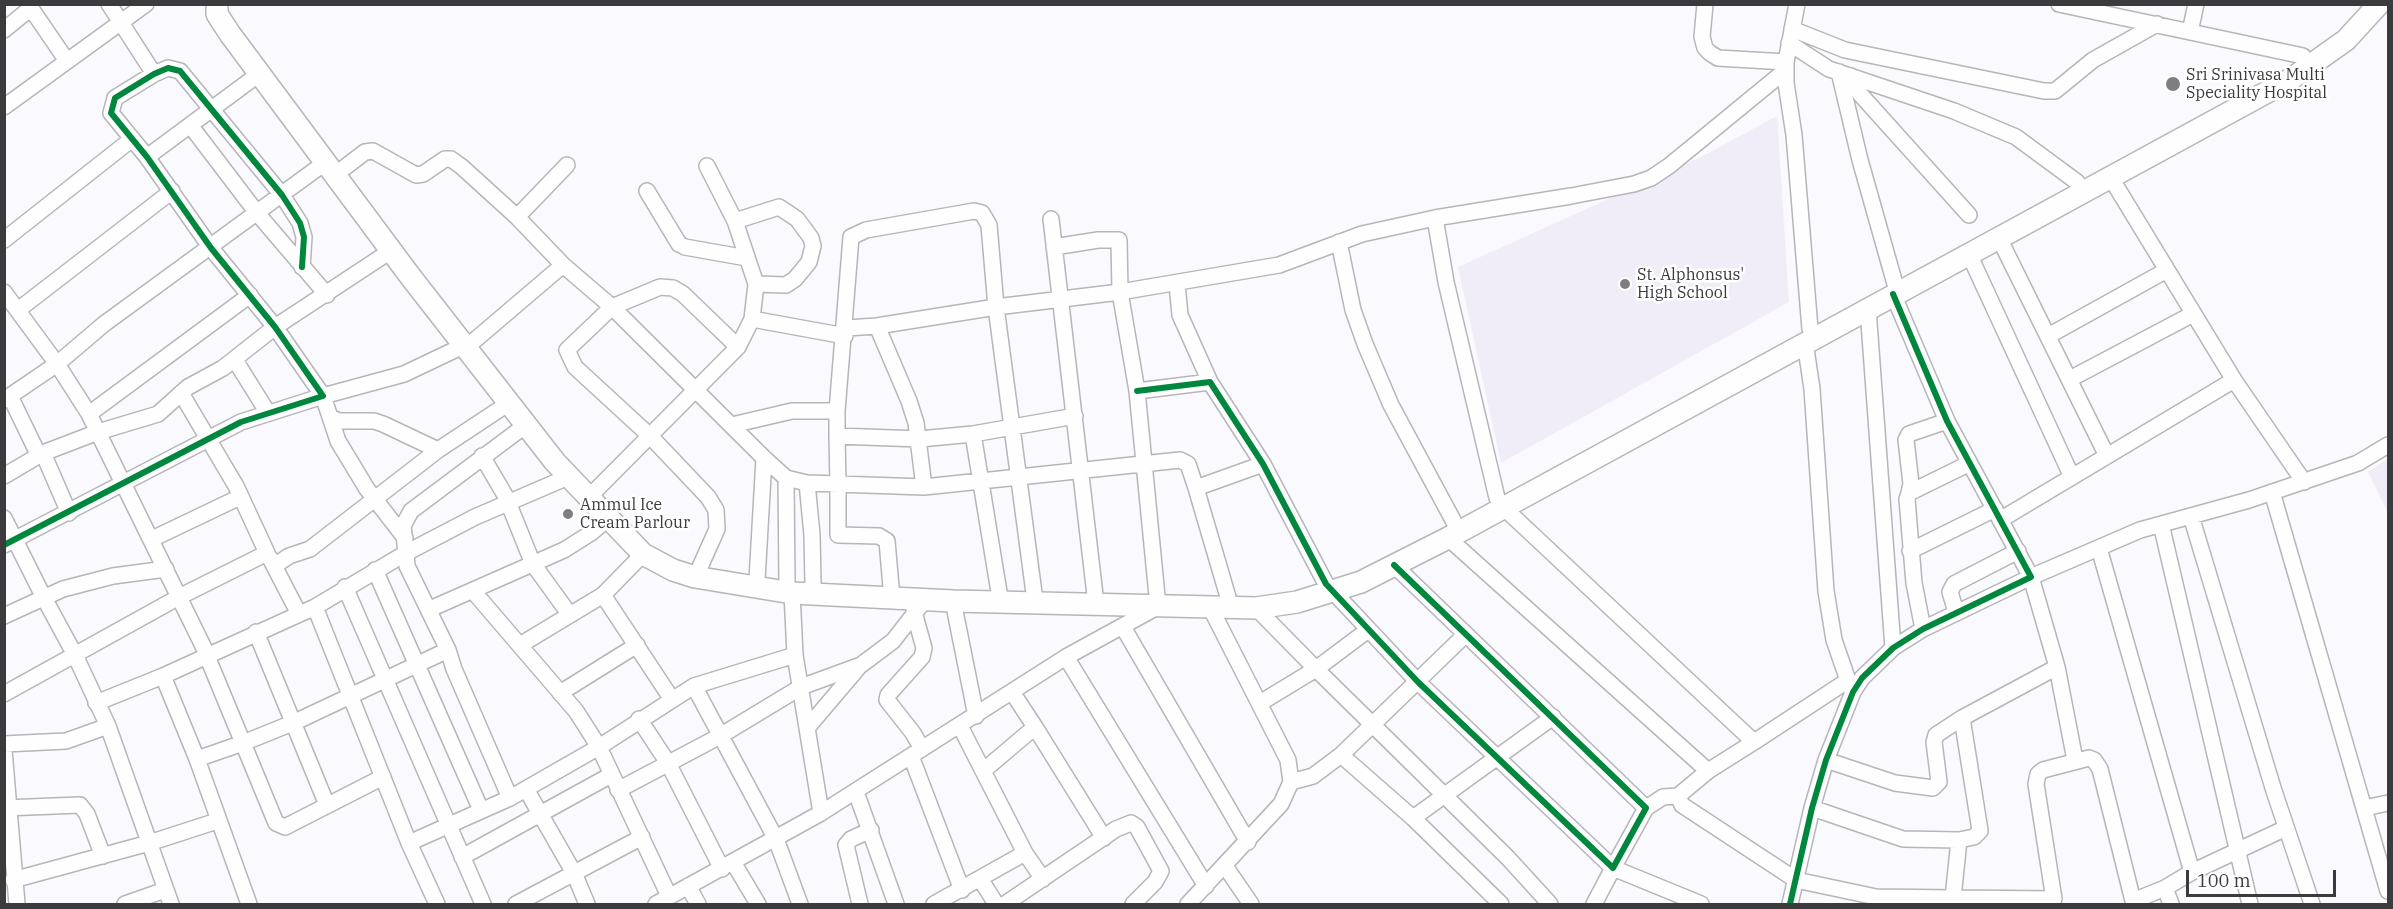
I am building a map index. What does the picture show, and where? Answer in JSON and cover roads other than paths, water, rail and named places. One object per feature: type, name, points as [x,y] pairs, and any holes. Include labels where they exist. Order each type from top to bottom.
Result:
[{"type":"highway","points":[[1219,602],[1361,582],[1394,565],[1500,502],[1894,289],[2077,182],[2303,56],[2340,32],[2366,4]]},
{"type":"highway","points":[[1807,335],[1868,309],[1894,289],[1969,254],[2307,69],[2346,40],[2379,4]]},
{"type":"highway","points":[[216,6],[220,20],[259,74],[335,165],[470,342],[509,403],[568,477],[643,554],[673,570],[695,577],[920,606],[953,601],[1160,601],[1219,602],[1256,608],[1297,602],[1451,530]]},
{"type":"highway","points":[[216,6],[238,29],[335,165],[392,250],[595,491],[651,543],[679,560],[700,567],[789,588],[813,584],[1095,595],[1160,601]]},
{"type":"street","points":[[109,4],[154,74]]},
{"type":"street","points":[[4,107],[146,4]]},
{"type":"street","points":[[1704,4],[1702,37],[1705,48],[1710,53],[1718,58],[1786,66]]},
{"type":"street","points":[[1790,904],[1812,808],[1850,686],[1834,640],[1826,591],[1794,135],[1786,83],[1786,66],[1797,4]]},
{"type":"street","points":[[2190,32],[2196,4]]},
{"type":"street","points":[[2060,5],[2303,56]]},
{"type":"street","points":[[4,30],[29,6],[67,62]]},
{"type":"street","points":[[1791,36],[1845,50],[2044,91],[2055,91],[2093,60],[2157,24]]},
{"type":"street","points":[[1791,36],[1829,69],[1954,111],[2016,137],[2077,182]]},
{"type":"street","points":[[752,319],[846,332],[996,307],[1177,284],[1279,265],[1388,226],[1634,184],[1651,178],[1669,166],[1786,66]]},
{"type":"street","points":[[302,267],[304,237],[300,224],[282,195],[213,108],[180,71],[168,68],[154,74],[112,102],[111,113],[172,190],[211,248],[275,327],[323,396],[338,441],[406,546]]},
{"type":"street","points":[[147,157],[259,74]]},
{"type":"street","points":[[1845,74],[1969,215]]},
{"type":"street","points":[[1845,74],[1860,160],[1894,289],[1947,421],[1968,464],[2031,577],[2057,667],[2075,760]]},
{"type":"street","points":[[190,125],[257,213],[327,295]]},
{"type":"street","points":[[4,240],[132,139]]},
{"type":"street","points":[[69,513],[41,455],[7,398],[57,364],[104,324],[282,195],[335,165],[373,150],[416,175],[423,174],[445,159],[451,159],[517,217],[563,265],[612,307],[786,478],[807,483],[924,487],[981,482],[1018,475],[1082,468],[1185,461],[1196,488],[1219,602],[1260,703],[1288,760],[1291,782],[1281,804],[1188,904]]},
{"type":"street","points":[[517,217],[567,165]]},
{"type":"street","points":[[595,491],[738,347],[752,319],[756,284],[735,221],[707,166]]},
{"type":"street","points":[[2110,178],[2234,380],[2304,482]]},
{"type":"street","points":[[18,310],[172,190]]},
{"type":"street","points":[[647,191],[679,244],[685,248],[747,258]]},
{"type":"street","points":[[735,221],[779,207],[796,219],[811,238],[813,246],[809,262],[795,279],[786,285],[756,284]]},
{"type":"street","points":[[838,535],[837,411],[846,332],[851,237],[855,233],[974,210],[986,218],[989,225],[996,307],[1034,593]]},
{"type":"street","points":[[1435,218],[1446,282],[1500,502],[1754,742]]},
{"type":"street","points":[[1051,219],[1082,468],[1095,595]]},
{"type":"street","points":[[1999,238],[2107,456]]},
{"type":"street","points":[[656,904],[822,813],[1066,657],[1123,627],[1160,601],[1137,391],[1120,292],[1119,240],[1054,247]]},
{"type":"street","points":[[1339,242],[1353,310],[1365,344],[1391,405],[1451,530],[1708,771]]},
{"type":"street","points":[[4,476],[41,455],[98,432],[158,414],[181,393],[235,360],[275,327],[327,295],[392,250]]},
{"type":"street","points":[[1969,254],[2072,477]]},
{"type":"street","points":[[10,542],[209,438],[268,413],[404,374],[470,342],[563,265]]},
{"type":"street","points":[[2048,336],[2167,270]]},
{"type":"street","points":[[1177,284],[1180,315],[1210,382],[1263,464],[1330,588],[1418,682],[1613,868],[1701,904]]},
{"type":"street","points":[[700,567],[717,530],[716,510],[708,497],[650,436],[575,367],[568,355],[571,345],[612,307],[660,287],[673,288],[738,347]]},
{"type":"street","points":[[4,292],[57,364],[89,414],[125,482],[207,656],[276,822],[281,826],[290,826],[383,777]]},
{"type":"street","points":[[89,414],[250,295]]},
{"type":"street","points":[[1868,309],[1893,648]]},
{"type":"street","points":[[2070,379],[2193,314]]},
{"type":"street","points":[[877,326],[909,401],[920,439],[924,487]]},
{"type":"street","points":[[235,360],[268,413]]},
{"type":"street","points":[[1910,551],[1998,515],[2072,477],[2234,380]]},
{"type":"street","points":[[1137,391],[1210,382]]},
{"type":"street","points":[[181,393],[209,438],[240,496],[299,614]]},
{"type":"street","points":[[4,694],[179,597],[271,559],[310,549],[374,497],[438,450],[509,403]]},
{"type":"street","points":[[732,425],[792,411],[837,411]]},
{"type":"street","points":[[837,436],[920,439],[973,434],[1075,416]]},
{"type":"street","points":[[330,417],[339,421],[374,421],[438,450]]},
{"type":"street","points":[[1923,628],[1910,551],[1906,504],[1911,484],[1906,441],[1909,434],[1947,421]]},
{"type":"street","points":[[510,798],[430,609],[407,566],[403,526],[411,511],[526,425]]},
{"type":"street","points":[[973,434],[999,592]]},
{"type":"street","points":[[1594,904],[1646,808],[1663,797],[1678,796],[1708,771],[1850,686],[1893,648],[1923,628],[2099,548],[2161,524],[2272,492],[2358,463],[2388,445]]},
{"type":"street","points":[[482,456],[509,504],[534,564],[570,615]]},
{"type":"street","points":[[757,580],[764,458]]},
{"type":"street","points":[[1196,488],[1263,464]]},
{"type":"street","points":[[1910,493],[1968,464]]},
{"type":"street","points":[[96,703],[315,607],[375,570],[406,546],[568,477]]},
{"type":"street","points":[[786,478],[789,588],[795,655],[822,813]]},
{"type":"street","points":[[807,483],[812,535],[813,584]]},
{"type":"street","points":[[2272,492],[2388,891]]},
{"type":"street","points":[[152,539],[240,496]]},
{"type":"street","points":[[2191,516],[2286,828],[2312,904]]},
{"type":"street","points":[[4,518],[10,542],[75,655],[108,726],[171,904]]},
{"type":"street","points":[[430,609],[534,564],[584,538],[607,519]]},
{"type":"street","points":[[2161,524],[2250,904]]},
{"type":"street","points":[[812,535],[879,536],[887,541],[891,587]]},
{"type":"street","points":[[2099,548],[2192,872]]},
{"type":"street","points":[[1956,612],[1950,592],[1954,584],[2018,551]]},
{"type":"street","points":[[520,645],[603,595],[643,554]]},
{"type":"street","points":[[1394,565],[1646,808]]},
{"type":"street","points":[[4,616],[43,596],[113,576],[166,569]]},
{"type":"street","points":[[375,570],[419,665],[481,810]]},
{"type":"street","points":[[345,587],[483,904]]},
{"type":"street","points":[[473,591],[576,711],[598,747],[669,896]]},
{"type":"street","points":[[603,595],[671,698]]},
{"type":"street","points":[[953,601],[976,716]]},
{"type":"street","points":[[808,727],[861,665],[892,641],[920,606]]},
{"type":"street","points":[[920,606],[924,648],[922,657],[888,695],[887,700],[913,733],[917,752],[962,890]]},
{"type":"street","points":[[315,607],[409,843],[438,904]]},
{"type":"street","points":[[1256,608],[1550,904]]},
{"type":"street","points":[[1123,627],[1248,842]]},
{"type":"street","points":[[1260,703],[1316,669],[1368,630]]},
{"type":"street","points":[[256,632],[295,722],[327,805]]},
{"type":"street","points":[[1291,782],[1313,776],[1341,754],[1465,635]]},
{"type":"street","points":[[560,693],[637,645]]},
{"type":"street","points":[[197,759],[295,722],[448,650]]},
{"type":"street","points":[[409,843],[510,798],[598,747],[639,718],[694,686],[795,655]]},
{"type":"street","points":[[1066,657],[1206,886]]},
{"type":"street","points":[[618,790],[720,736],[801,687],[861,665]]},
{"type":"street","points":[[1826,760],[1895,783],[1934,788],[1940,782],[1934,742],[1936,735],[1962,718],[2057,667]]},
{"type":"street","points":[[164,675],[249,904]]},
{"type":"street","points":[[694,686],[776,839],[800,904]]},
{"type":"street","points":[[1012,692],[1104,838]]},
{"type":"street","points":[[1413,818],[1553,717]]},
{"type":"street","points":[[639,718],[727,865],[758,904]]},
{"type":"street","points":[[1812,808],[1903,839],[1959,840],[1974,837],[1980,831],[1962,718]]},
{"type":"street","points":[[4,744],[66,741],[108,726]]},
{"type":"street","points":[[960,726],[1025,852],[1043,879]]},
{"type":"street","points":[[983,771],[1035,728]]},
{"type":"street","points":[[4,750],[10,873],[17,904]]},
{"type":"street","points":[[1341,754],[1413,818],[1501,904]]},
{"type":"street","points":[[1678,796],[1682,806],[1796,880],[1876,897],[1953,901],[2054,902],[2036,784],[2038,774],[2043,770],[2075,760],[2089,758],[2098,764],[2129,903],[2165,888],[2192,872],[2286,828]]},
{"type":"street","points":[[462,857],[611,775]]},
{"type":"street","points":[[526,789],[574,873],[587,904]]},
{"type":"street","points":[[856,792],[896,904]]},
{"type":"street","points":[[2364,808],[2388,803]]},
{"type":"street","points":[[6,807],[80,805],[87,814],[104,856]]},
{"type":"street","points":[[10,873],[104,856],[217,821]]},
{"type":"street","points":[[1005,904],[1124,825],[1135,825],[1161,866],[1155,882],[1132,904]]},
{"type":"street","points":[[860,904],[846,845],[851,838],[871,830]]},
{"type":"street","points":[[516,904],[642,837]]},
{"type":"street","points":[[1953,901],[1959,840]]},
{"type":"street","points":[[934,904],[981,880],[1025,852]]},
{"type":"street","points":[[1225,866],[1250,904]]},
{"type":"street","points":[[981,880],[996,904]]},
{"type":"street","points":[[687,886],[698,904]]},
{"type":"street","points":[[2165,888],[2171,904]]},
{"type":"street","points":[[125,904],[165,890]]},
{"type":"place","name":"Sri Srinivasa Multi Speciality Hospital","points":[[2173,84]]},
{"type":"place","name":"St. Alphonsus' High School","points":[[1625,284]]},
{"type":"place","name":"Ammul Ice Cream Parlour","points":[[568,514]]}]
